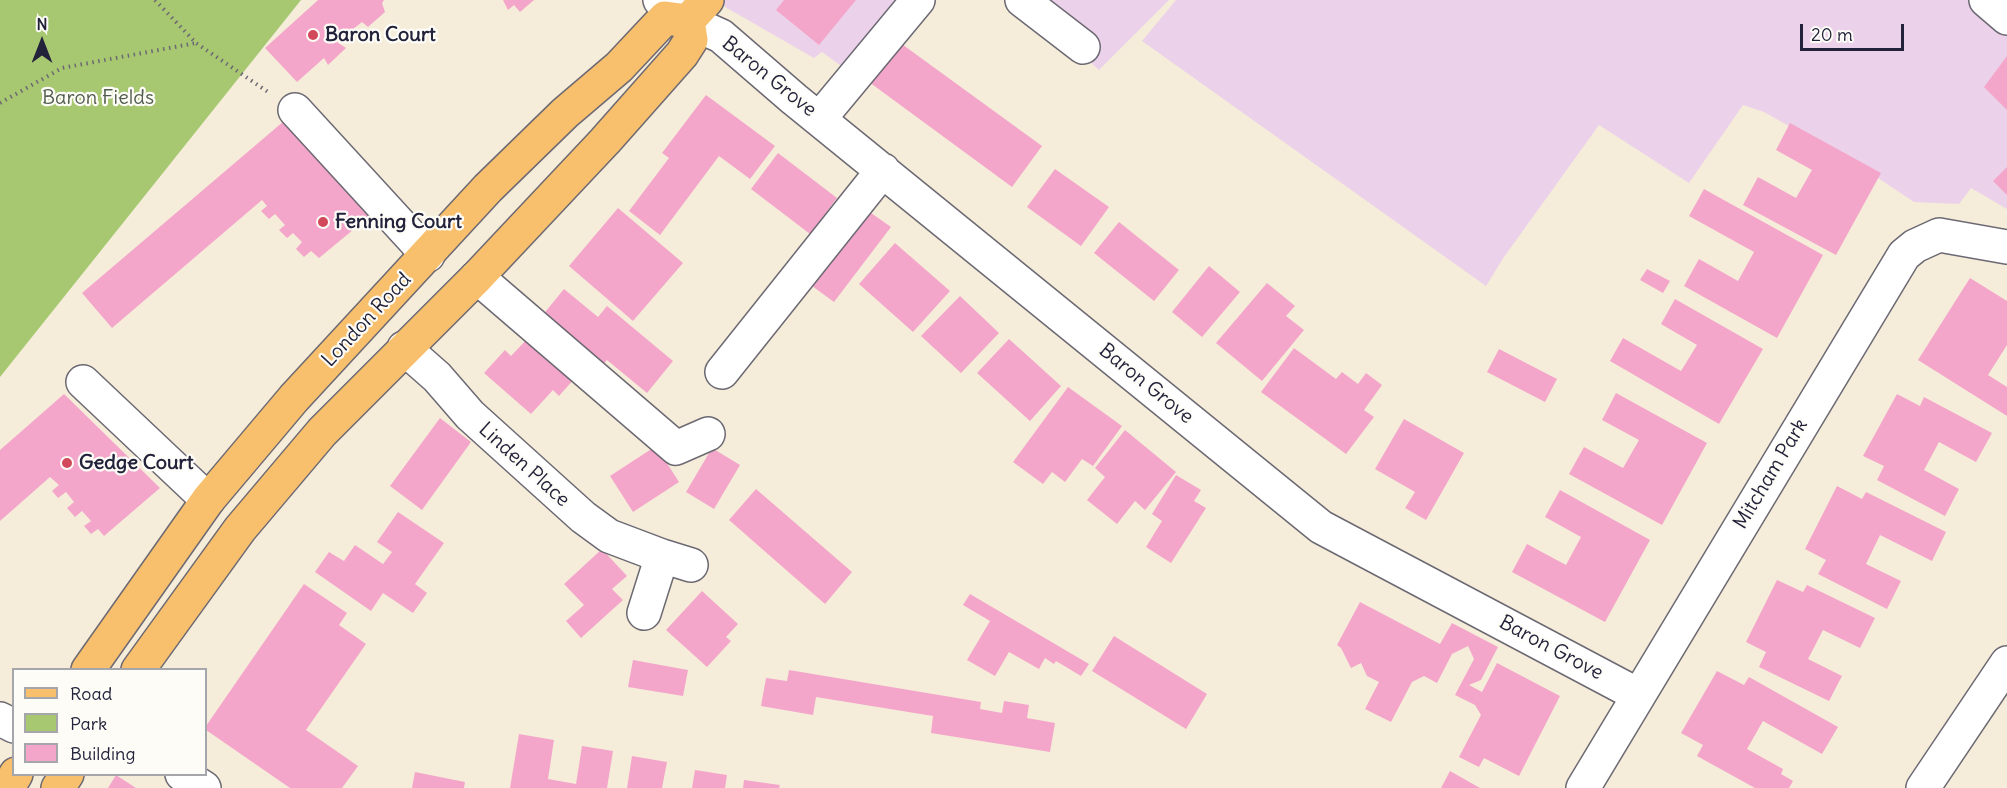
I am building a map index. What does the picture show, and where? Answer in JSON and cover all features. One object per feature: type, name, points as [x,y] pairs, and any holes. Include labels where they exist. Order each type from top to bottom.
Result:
[{"type":"main road","name":"London Road","points":[[89,668],[208,500],[294,398],[488,188],[565,113],[619,67],[664,18],[697,11]]},
{"type":"main road","points":[[139,668],[240,529],[322,432],[477,277],[605,141],[682,54],[691,40],[697,11]]},
{"type":"street","name":"Baron Grove","points":[[660,0],[697,11],[721,36],[820,118],[1321,527],[1638,694]]},
{"type":"street","points":[[820,118],[918,0]]},
{"type":"street","points":[[1022,0],[1083,47]]},
{"type":"street","points":[[1986,0],[2007,18]]},
{"type":"street","points":[[295,110],[428,255]]},
{"type":"street","points":[[722,372],[883,170]]},
{"type":"street","name":"Mitcham Park","points":[[1583,788],[1904,255],[1915,246],[1939,236],[2007,247]]},
{"type":"street","points":[[477,277],[676,448],[708,434]]},
{"type":"street","name":"Linden Place","points":[[404,348],[437,377],[470,415],[583,517],[609,536],[676,561],[644,613]]},
{"type":"street","points":[[83,382],[208,500]]},
{"type":"street","points":[[1923,788],[2007,663]]},
{"type":"street","points":[[185,776],[204,788]]},
{"type":"path","points":[[155,0],[196,43],[295,110]]},
{"type":"path","points":[[0,103],[62,68],[196,43]]},
{"type":"shaded area","points":[[713,0],[926,0],[859,79],[822,52],[814,58]]},
{"type":"shaded area","points":[[1020,0],[1169,0],[1099,70]]},
{"type":"shaded area","points":[[1176,0],[2007,0],[2007,209],[1971,188],[1959,204],[1914,202],[1863,168],[1764,112],[1743,105],[1689,183],[1599,125],[1504,257],[1486,286],[1142,41]]},
{"type":"green space","name":"Baron Fields","points":[[0,0],[301,0],[0,377]]},
{"type":"building","name":"Baron Court","points":[[318,0],[384,0],[382,3],[385,12],[368,27],[362,22],[337,42],[346,48],[328,65],[324,58],[297,82],[265,48]]},
{"type":"building","points":[[503,0],[534,0],[520,12],[514,5],[508,10]]},
{"type":"building","points":[[784,0],[856,0],[819,45],[776,10]]},
{"type":"building","points":[[899,42],[1042,146],[1012,187],[869,82]]},
{"type":"building","points":[[2007,56],[2007,110],[1984,87]]},
{"type":"building","points":[[706,95],[775,146],[750,179],[719,156],[660,235],[629,211],[669,158],[662,153]]},
{"type":"building","name":"Fenning Court","points":[[284,121],[376,211],[319,258],[311,251],[304,257],[296,249],[302,242],[293,233],[287,238],[279,230],[285,225],[275,214],[269,219],[261,211],[267,206],[262,200],[112,328],[82,293]]},
{"type":"building","points":[[1790,123],[1881,173],[1836,255],[1743,205],[1758,177],[1796,198],[1812,170],[1776,150]]},
{"type":"building","points":[[778,153],[837,198],[810,234],[751,189]]},
{"type":"building","points":[[2007,167],[2007,195],[1993,181]]},
{"type":"building","points":[[1055,169],[1109,207],[1081,246],[1027,207]]},
{"type":"building","points":[[1704,189],[1823,255],[1777,338],[1684,286],[1699,259],[1738,281],[1754,252],[1689,216]]},
{"type":"building","points":[[618,208],[683,263],[633,321],[569,266]]},
{"type":"building","points":[[864,208],[891,227],[834,302],[808,283]]},
{"type":"building","points":[[1119,222],[1179,270],[1154,301],[1094,253]]},
{"type":"building","points":[[895,243],[950,291],[913,332],[859,284]]},
{"type":"building","points":[[1209,266],[1240,292],[1202,337],[1172,312]]},
{"type":"building","points":[[1647,269],[1670,281],[1663,293],[1640,280]]},
{"type":"building","points":[[1970,278],[2007,301],[2007,345],[1988,375],[2007,387],[2007,416],[1918,360]]},
{"type":"building","points":[[1267,283],[1295,306],[1286,316],[1304,330],[1262,381],[1216,343]]},
{"type":"building","points":[[564,289],[598,317],[607,306],[673,361],[647,393],[607,360],[597,372],[537,322]]},
{"type":"building","points":[[960,296],[999,333],[961,373],[921,336]]},
{"type":"building","points":[[1675,299],[1763,349],[1719,424],[1610,361],[1623,338],[1681,371],[1697,345],[1661,324]]},
{"type":"building","points":[[529,337],[575,378],[559,396],[553,390],[531,414],[484,373],[505,350],[511,356]]},
{"type":"building","points":[[1009,339],[1061,386],[1030,421],[977,373]]},
{"type":"building","points":[[1294,348],[1336,379],[1342,372],[1358,384],[1366,373],[1382,385],[1364,410],[1374,417],[1346,454],[1261,392]]},
{"type":"building","points":[[1499,349],[1557,379],[1545,402],[1487,372]]},
{"type":"building","points":[[1068,387],[1122,426],[1093,466],[1082,459],[1065,482],[1052,472],[1043,484],[1013,462]]},
{"type":"building","points":[[1616,393],[1707,443],[1662,525],[1569,474],[1584,447],[1623,468],[1639,440],[1602,420]]},
{"type":"building","name":"Gedge Court","points":[[64,394],[160,488],[104,536],[98,529],[91,534],[84,526],[91,521],[82,511],[75,517],[67,508],[74,502],[66,492],[58,498],[52,491],[59,485],[50,477],[0,521],[0,450]]},
{"type":"building","points":[[1897,394],[1920,406],[1924,397],[1992,433],[1976,462],[1939,442],[1924,470],[1959,489],[1945,516],[1877,480],[1884,466],[1863,456]]},
{"type":"building","points":[[440,418],[471,442],[422,510],[390,486]]},
{"type":"building","points":[[1404,419],[1464,453],[1426,520],[1405,508],[1415,492],[1375,469]]},
{"type":"building","points":[[1125,430],[1176,472],[1145,510],[1135,501],[1117,524],[1087,500],[1105,477],[1095,468]]},
{"type":"building","points":[[656,446],[679,482],[633,512],[610,476]]},
{"type":"building","points":[[712,448],[740,465],[714,509],[686,492]]},
{"type":"building","points":[[1176,475],[1201,490],[1194,501],[1206,508],[1171,563],[1146,547],[1162,521],[1152,514]]},
{"type":"building","points":[[1837,486],[1862,499],[1866,492],[1946,532],[1932,561],[1880,535],[1866,564],[1901,581],[1887,609],[1818,574],[1826,560],[1805,549]]},
{"type":"building","points":[[756,489],[852,572],[825,604],[729,520]]},
{"type":"building","points":[[1560,490],[1650,540],[1605,622],[1512,572],[1527,544],[1566,565],[1581,537],[1545,517]]},
{"type":"building","points":[[398,512],[444,543],[415,584],[427,593],[413,613],[383,593],[371,611],[315,572],[329,552],[344,561],[355,545],[383,564],[392,552],[377,542]]},
{"type":"building","points":[[602,549],[627,576],[612,589],[623,600],[581,638],[566,621],[584,605],[564,584]]},
{"type":"building","points":[[1777,580],[1803,592],[1807,585],[1875,618],[1860,648],[1823,630],[1808,659],[1842,676],[1829,701],[1759,667],[1766,652],[1746,642]]},
{"type":"building","points":[[304,584],[347,613],[339,625],[366,644],[306,730],[358,766],[342,788],[290,788],[207,731],[207,725]]},
{"type":"building","points":[[702,591],[738,624],[726,637],[731,641],[707,667],[666,630]]},
{"type":"building","points":[[970,594],[1089,664],[1081,676],[1056,661],[1054,664],[1045,658],[1039,669],[1009,652],[995,676],[967,660],[990,621],[963,605]]},
{"type":"building","points":[[1360,602],[1440,644],[1452,623],[1498,647],[1481,680],[1469,685],[1482,692],[1497,663],[1560,696],[1519,776],[1484,758],[1479,767],[1459,757],[1481,715],[1475,705],[1455,695],[1474,659],[1468,646],[1452,654],[1437,683],[1424,676],[1412,682],[1391,722],[1365,709],[1379,682],[1367,676],[1361,663],[1351,668],[1341,648],[1337,645]]},
{"type":"building","points":[[1114,636],[1207,694],[1186,729],[1092,671]]},
{"type":"building","points":[[633,660],[688,670],[683,696],[628,687]]},
{"type":"building","points":[[789,670],[981,702],[980,709],[1002,713],[1004,701],[1029,705],[1027,718],[1055,723],[1050,752],[931,733],[933,716],[816,697],[813,715],[761,706],[766,678],[787,681]]},
{"type":"building","points":[[1717,671],[1744,685],[1749,677],[1838,727],[1822,754],[1763,721],[1747,749],[1783,769],[1781,774],[1793,781],[1789,788],[1755,788],[1697,756],[1703,745],[1681,733]]},
{"type":"building","points":[[519,734],[554,740],[548,779],[576,784],[582,746],[613,751],[607,788],[510,788]]},
{"type":"building","points":[[632,756],[667,762],[662,788],[627,788]]},
{"type":"building","points":[[695,770],[727,775],[725,788],[692,788]]},
{"type":"building","points":[[1450,771],[1480,788],[1441,788]]},
{"type":"building","points":[[415,772],[465,782],[464,788],[412,788]]},
{"type":"building","points":[[118,776],[136,788],[108,788]]},
{"type":"building","points":[[744,780],[780,785],[779,788],[743,788]]},
{"type":"place","name":"Baron Court","points":[[313,35]]},
{"type":"place","name":"Fenning Court","points":[[323,222]]},
{"type":"place","name":"Gedge Court","points":[[67,463]]}]
